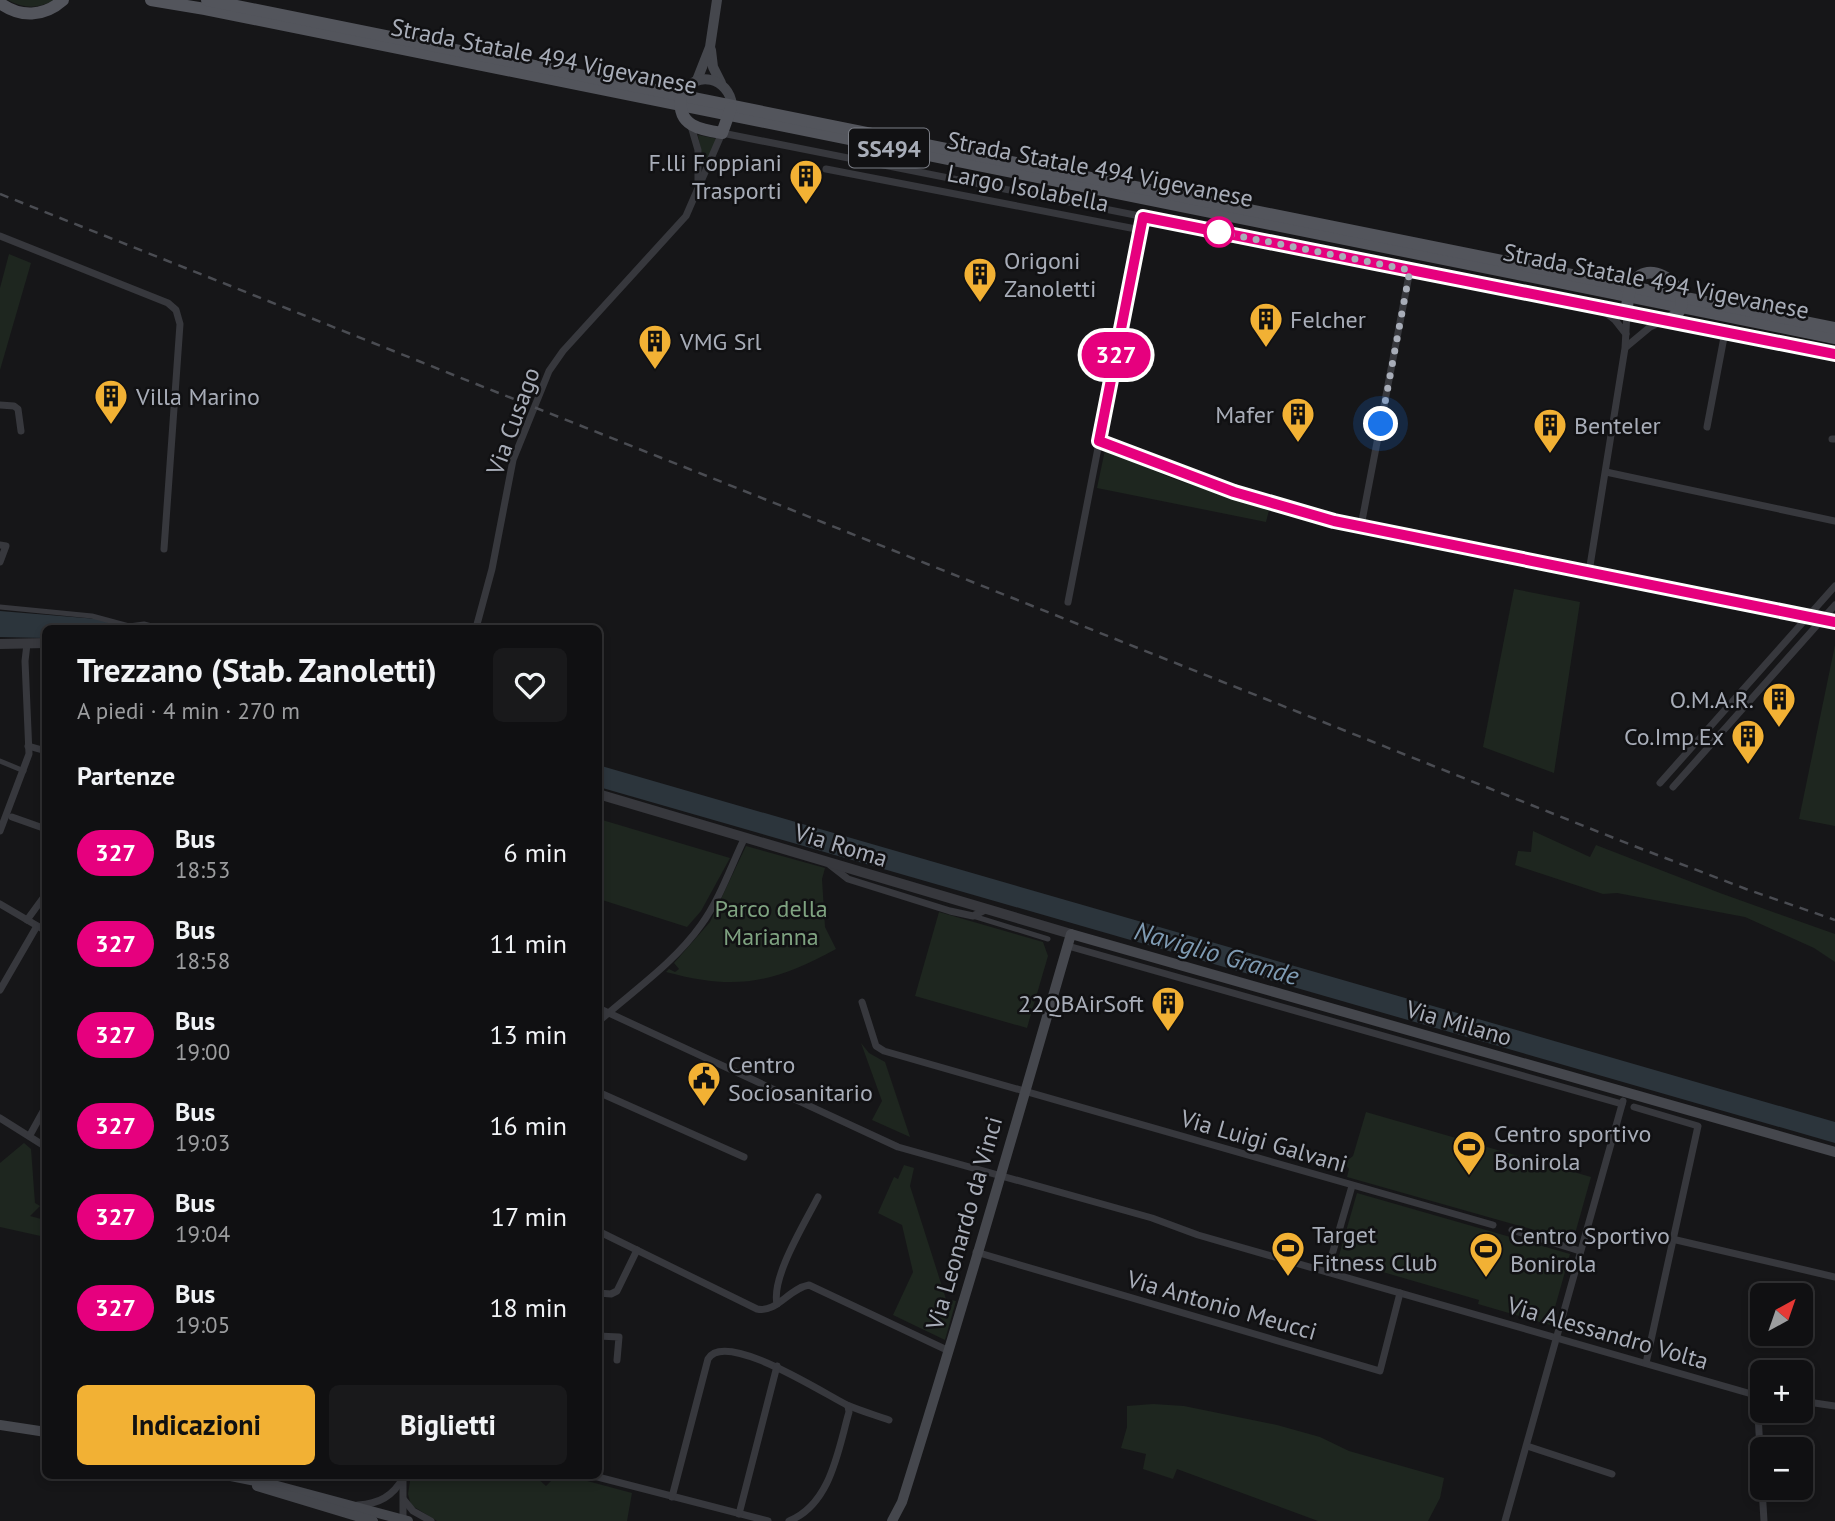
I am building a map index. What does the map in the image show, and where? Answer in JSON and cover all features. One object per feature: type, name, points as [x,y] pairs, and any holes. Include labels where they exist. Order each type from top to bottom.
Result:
[{"type":"main road","points":[[0,3],[26,14],[46,11],[59,3],[73,0]]},
{"type":"main road","name":"Strada Statale 494 Vigevanese","points":[[151,0],[681,100],[1680,302],[1835,328]]},
{"type":"main road","name":"Strada Statale 494 Vigevanese","points":[[207,0],[681,100]]},
{"type":"main road","points":[[697,80],[710,47],[718,0]]},
{"type":"main road","points":[[710,47],[713,67],[730,96],[731,110],[722,133],[691,126],[681,114],[681,100],[689,85],[697,80],[708,79],[721,83]]},
{"type":"main road","points":[[1627,313],[1629,292],[1644,275],[1657,273],[1673,281],[1680,302],[1676,315],[1665,320]]},
{"type":"main road","name":"Strada Statale 494 Vigevanese","points":[[1680,302],[1835,338]]},
{"type":"main road","name":"Via Leonardo da Vinci","points":[[892,1521],[902,1502],[949,1352],[1069,940]]},
{"type":"main road","name":"Via Milano","points":[[1069,940],[1835,1152]]},
{"type":"main road","points":[[0,1425],[42,1431]]},
{"type":"main road","points":[[239,1479],[270,1483],[404,1521]]},
{"type":"main road","points":[[239,1479],[272,1492],[367,1520]]},
{"type":"street","name":"Via Cusago","points":[[691,126],[698,150],[697,192]]},
{"type":"street","name":"Via Cusago","points":[[477,625],[492,569],[513,460],[549,371],[563,351],[686,216],[722,133]]},
{"type":"street","points":[[722,133],[1835,354]]},
{"type":"street","name":"Largo Isolabella","points":[[826,169],[1141,230]]},
{"type":"street","points":[[1068,602],[1143,217]]},
{"type":"street","points":[[0,236],[168,303],[176,310],[180,324],[164,549]]},
{"type":"street","points":[[1361,526],[1410,270]]},
{"type":"street","points":[[1598,307],[1615,320],[1626,334]]},
{"type":"street","points":[[1589,572],[1625,348],[1627,313]]},
{"type":"street","points":[[1625,348],[1650,327],[1665,320]]},
{"type":"street","points":[[1707,427],[1725,332]]},
{"type":"street","points":[[0,405],[18,409],[21,431]]},
{"type":"street","points":[[1099,441],[1234,492],[1334,521],[1835,622]]},
{"type":"street","points":[[1606,472],[1835,522]]},
{"type":"street","points":[[0,545],[6,546],[0,562]]},
{"type":"street","points":[[1660,783],[1835,586]]},
{"type":"street","points":[[1673,787],[1835,605]]},
{"type":"street","points":[[0,607],[93,616],[125,625]]},
{"type":"street","points":[[0,643],[42,643]]},
{"type":"street","points":[[0,831],[24,771],[28,746],[25,662],[27,644]]},
{"type":"street","points":[[28,746],[42,750]]},
{"type":"street","points":[[0,761],[24,771]]},
{"type":"street","name":"Via Roma","points":[[602,795],[985,910],[1069,940]]},
{"type":"street","points":[[12,817],[42,828]]},
{"type":"street","points":[[602,1018],[652,976],[696,932],[707,916],[745,837]]},
{"type":"street","points":[[826,862],[848,879],[1048,939]]},
{"type":"street","points":[[27,920],[42,899]]},
{"type":"street","points":[[0,904],[42,929]]},
{"type":"street","points":[[973,916],[985,910]]},
{"type":"street","points":[[0,990],[37,926]]},
{"type":"street","points":[[1069,940],[1622,1104]]},
{"type":"street","name":"Via Luigi Galvani","points":[[862,1002],[876,1046],[884,1051],[1493,1225]]},
{"type":"street","name":"Via Alessandro Volta","points":[[602,1010],[898,1147],[1152,1218],[1198,1235],[1750,1393]]},
{"type":"street","points":[[1505,1521],[1625,1092]]},
{"type":"street","points":[[602,1094],[744,1157]]},
{"type":"street","points":[[1634,1107],[1698,1126],[1646,1363]]},
{"type":"street","points":[[30,1135],[42,1113]]},
{"type":"street","points":[[0,1118],[42,1144]]},
{"type":"street","points":[[1327,1272],[1352,1186]]},
{"type":"street","points":[[777,1304],[775,1294],[778,1278],[818,1197]]},
{"type":"street","points":[[1512,1230],[1580,1251]]},
{"type":"street","points":[[602,1233],[757,1309],[769,1309],[793,1290],[809,1285],[949,1352]]},
{"type":"street","points":[[1672,1239],[1835,1277]]},
{"type":"street","points":[[602,1293],[617,1291],[637,1250]]},
{"type":"street","name":"Via Antonio Meucci","points":[[976,1252],[1380,1371],[1400,1293]]},
{"type":"street","points":[[602,1336],[619,1336],[617,1360]]},
{"type":"street","points":[[671,1497],[711,1354],[718,1350],[777,1366],[848,1406],[889,1420]]},
{"type":"street","points":[[739,1514],[777,1366]]},
{"type":"street","points":[[1813,1403],[1835,1406]]},
{"type":"street","points":[[789,1521],[808,1510],[828,1480],[849,1412],[848,1406]]},
{"type":"street","points":[[1527,1446],[1612,1474]]},
{"type":"street","points":[[602,1478],[768,1521]]},
{"type":"street","points":[[344,1503],[360,1505],[379,1502],[395,1491],[402,1479]]},
{"type":"street","points":[[403,1479],[404,1521]]},
{"type":"street","points":[[402,1496],[413,1511],[431,1521]]},
{"type":"street","points":[[1763,1500],[1765,1521]]},
{"type":"green space","points":[[8,0],[54,0],[31,7]]},
{"type":"green space","points":[[698,135],[718,139],[707,163],[703,161]]},
{"type":"green space","points":[[9,254],[31,263],[0,370],[0,288]]},
{"type":"green space","points":[[1105,450],[1174,479],[1269,510],[1266,522],[1097,488]]},
{"type":"green space","points":[[1514,589],[1580,602],[1554,773],[1483,747]]},
{"type":"green space","points":[[1835,645],[1835,826],[1799,819]]},
{"type":"green space","points":[[602,820],[730,858],[701,911],[687,927],[602,900]]},
{"type":"green space","points":[[1533,831],[1590,857],[1596,845],[1835,934],[1835,962],[1814,948],[1745,917],[1617,893],[1603,894],[1515,865],[1518,851],[1531,852]]},
{"type":"green space","name":"Parco della Marianna","points":[[746,846],[825,868],[822,879],[825,927],[836,949],[793,970],[754,980],[714,981],[666,972],[669,969],[675,972],[679,969],[674,963],[710,922]]},
{"type":"green space","points":[[939,912],[1043,942],[1048,956],[1027,1028],[915,996]]},
{"type":"green space","points":[[861,1043],[869,1053],[885,1062],[910,1137],[872,1120],[882,1101]]},
{"type":"green space","name":"Centro sportivo Bonirola","points":[[1366,1112],[1591,1177],[1573,1241],[1347,1177],[1349,1169],[1344,1163],[1353,1156]]},
{"type":"green space","points":[[24,1143],[31,1149],[35,1203],[40,1206],[30,1216],[42,1219],[42,1236],[0,1227],[0,1163]]},
{"type":"green space","points":[[904,1165],[914,1168],[910,1186],[946,1299],[956,1301],[945,1340],[893,1315],[913,1272],[902,1225],[878,1213],[894,1177],[898,1179]]},
{"type":"green space","name":"Centro Sportivo Bonirola","points":[[1357,1193],[1570,1254],[1550,1325],[1478,1304],[1479,1300],[1338,1259]]},
{"type":"green space","points":[[1127,1406],[1184,1406],[1277,1425],[1320,1437],[1349,1451],[1444,1478],[1440,1498],[1428,1521],[1318,1521],[1177,1469],[1173,1479],[1143,1469],[1146,1454],[1121,1448],[1127,1427]]},
{"type":"green space","points":[[410,1479],[538,1479],[546,1486],[553,1479],[580,1479],[632,1493],[627,1521],[437,1521],[411,1505],[408,1494]]},
{"type":"water","points":[[0,611],[97,619],[118,625],[42,625],[42,638],[0,637]]},
{"type":"water","name":"Naviglio Grande","points":[[602,766],[1835,1122],[1835,1143],[602,788]]},
{"type":"railway","points":[[0,194],[1634,846],[1835,920]]},
{"type":"bus line","name":"327","points":[[1835,354],[1143,217],[1099,441],[1234,492],[1334,521],[1835,622]]},
{"type":"place","name":"F.lli Foppiani Trasporti","points":[[806,206]]},
{"type":"place","name":"Origoni Zanoletti","points":[[980,304]]},
{"type":"place","name":"Felcher","points":[[1266,349]]},
{"type":"place","name":"VMG Srl","points":[[655,371]]},
{"type":"place","name":"Villa Marino","points":[[111,426]]},
{"type":"place","name":"Mafer","points":[[1298,444]]},
{"type":"place","name":"Benteler","points":[[1550,455]]},
{"type":"place","name":"O.M.A.R.","points":[[1779,729]]},
{"type":"place","name":"Co.Imp.Ex","points":[[1748,766]]},
{"type":"place","name":"22QBAirSoft","points":[[1168,1033]]},
{"type":"place","name":"Centro Sociosanitario","points":[[704,1108]]},
{"type":"place","name":"Centro sportivo Bonirola","points":[[1469,1177]]},
{"type":"place","name":"Target Fitness Club","points":[[1288,1278]]},
{"type":"place","name":"Centro Sportivo Bonirola","points":[[1486,1279]]},
{"type":"route","points":[[1219,232],[1410,270],[1381,424]]}]
